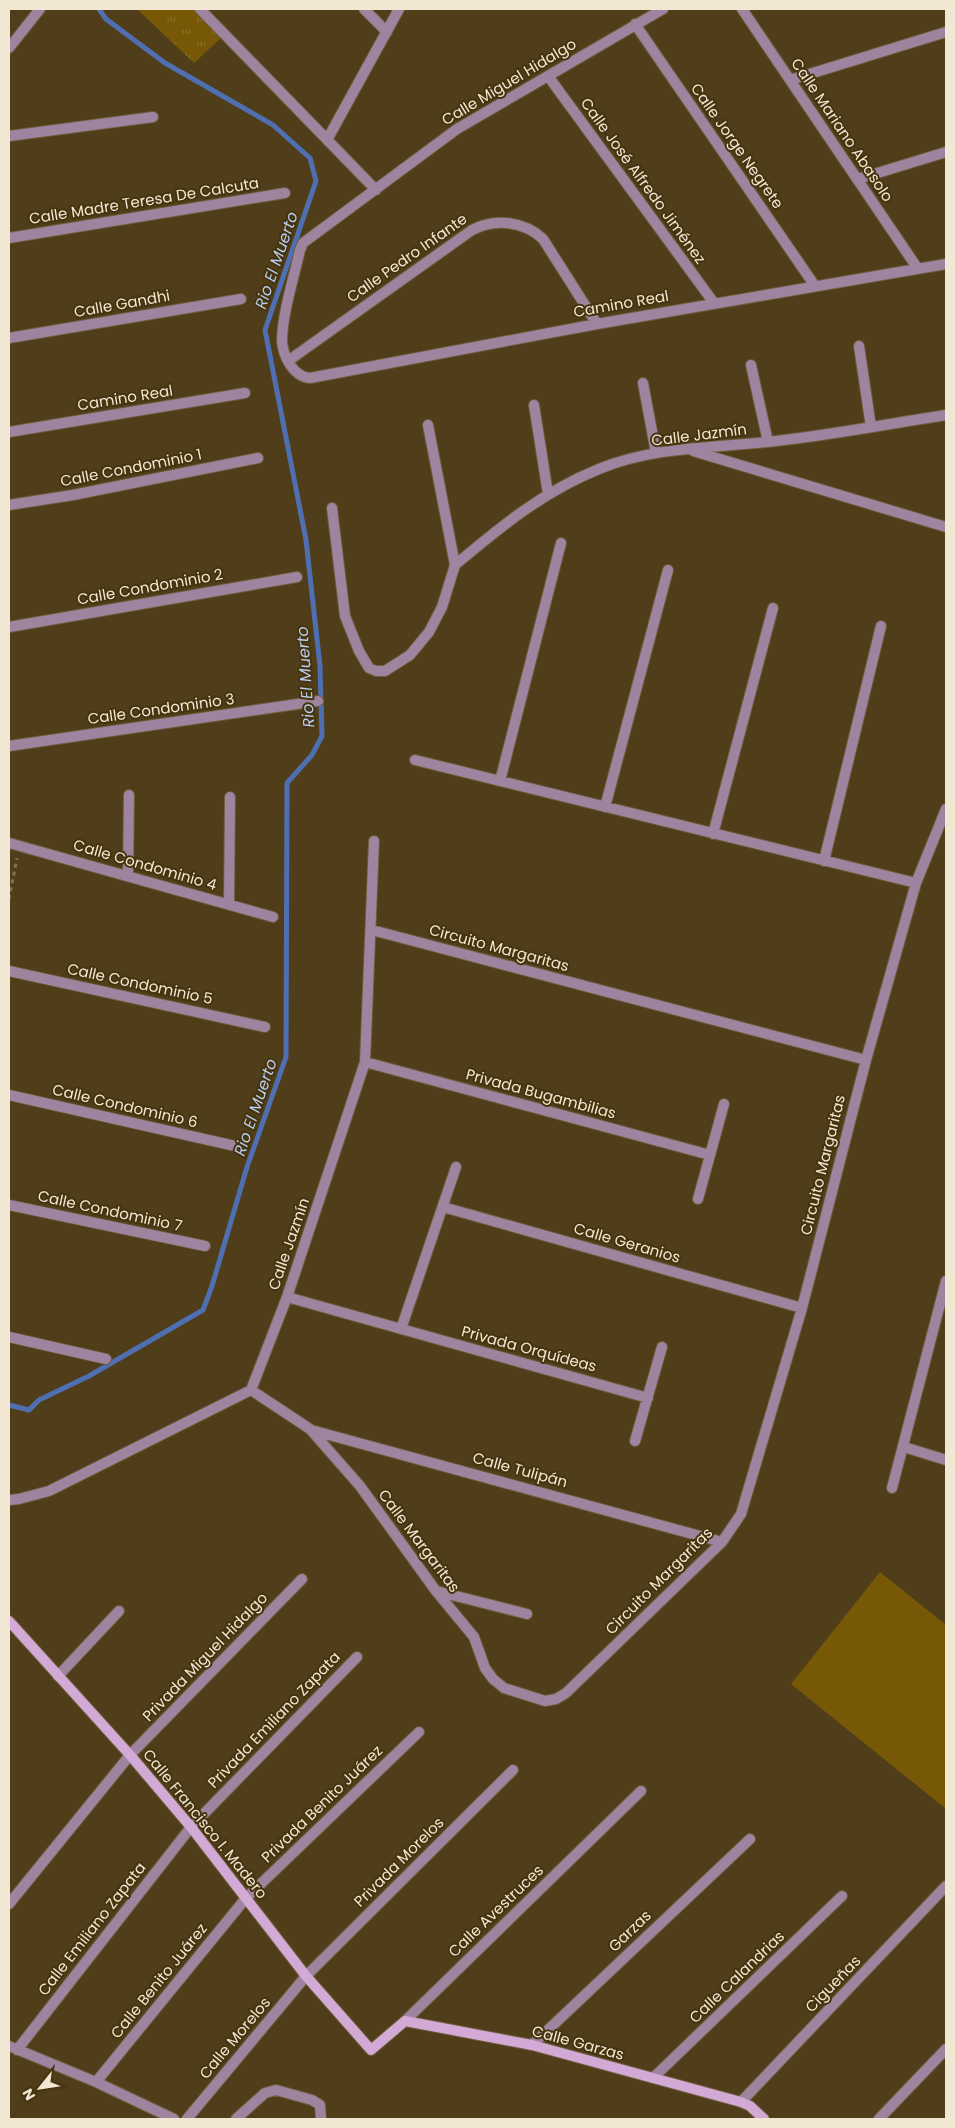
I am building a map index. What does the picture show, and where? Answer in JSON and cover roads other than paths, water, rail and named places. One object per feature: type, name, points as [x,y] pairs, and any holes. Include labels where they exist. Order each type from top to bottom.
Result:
[{"type":"main road","name":"Calle Francisco I. Madero","points":[[9,1621],[130,1755],[191,1826],[306,1976],[371,2050]]},
{"type":"main road","name":"Calle Garzas","points":[[405,2021],[532,2045],[741,2102]]},
{"type":"main road","name":"Calle Avestruces","points":[[371,2050],[405,2021]]},
{"type":"main road","points":[[741,2102],[750,2106],[764,2119]]},
{"type":"street","points":[[9,48],[40,9]]},
{"type":"street","points":[[200,9],[376,190]]},
{"type":"street","points":[[364,9],[387,32]]},
{"type":"street","points":[[327,140],[400,9]]},
{"type":"street","name":"Calle Miguel Hidalgo","points":[[288,361],[282,344],[283,329],[303,243],[457,129],[663,9]]},
{"type":"street","name":"Calle Mariano Abasolo","points":[[742,9],[918,269]]},
{"type":"street","name":"Calle Jorge Negrete","points":[[635,24],[815,286]]},
{"type":"street","points":[[790,80],[946,32]]},
{"type":"street","name":"Calle José Alfredo Jiménez","points":[[548,76],[714,303]]},
{"type":"street","points":[[9,136],[153,117]]},
{"type":"street","points":[[858,179],[946,152]]},
{"type":"street","name":"Calle Madre Teresa De Calcuta","points":[[9,238],[284,193]]},
{"type":"street","name":"Calle Pedro Infante","points":[[288,361],[472,230],[482,224],[494,222],[522,225],[533,230],[543,239],[597,324]]},
{"type":"street","name":"Camino Real","points":[[288,361],[298,375],[303,378],[320,376],[714,303],[946,264]]},
{"type":"street","name":"Calle Gandhi","points":[[9,338],[241,299]]},
{"type":"street","points":[[859,346],[871,427]]},
{"type":"street","points":[[751,365],[768,442]]},
{"type":"street","points":[[642,383],[656,453]]},
{"type":"street","name":"Camino Real","points":[[9,432],[245,393]]},
{"type":"street","points":[[534,405],[548,494]]},
{"type":"street","name":"Calle Jazmín","points":[[455,565],[502,525],[548,494],[600,468],[656,453],[768,442],[946,415]]},
{"type":"street","points":[[332,508],[345,616],[359,651],[369,668],[376,671],[385,671],[403,660],[429,632],[442,607],[455,565],[428,425]]},
{"type":"street","points":[[687,449],[946,527]]},
{"type":"street","name":"Calle Condominio 1","points":[[9,505],[73,495],[258,458]]},
{"type":"street","points":[[500,781],[561,542]]},
{"type":"street","points":[[606,807],[668,570]]},
{"type":"street","name":"Calle Condominio 2","points":[[9,627],[297,577]]},
{"type":"street","points":[[714,834],[773,608]]},
{"type":"street","points":[[824,861],[881,626]]},
{"type":"street","name":"Calle Condominio 3","points":[[9,746],[318,700]]},
{"type":"street","points":[[415,760],[916,883]]},
{"type":"street","points":[[128,795],[128,876]]},
{"type":"street","points":[[229,904],[230,797]]},
{"type":"street","points":[[866,1060],[916,883],[946,811]]},
{"type":"street","name":"Calle Jazmín","points":[[251,1390],[287,1297],[366,1062],[374,841]]},
{"type":"street","name":"Calle Condominio 4","points":[[14,844],[273,917]]},
{"type":"street","name":"Circuito Margaritas","points":[[372,930],[866,1060],[802,1308],[742,1514],[722,1542],[566,1693],[556,1699]]},
{"type":"street","name":"Calle Condominio 5","points":[[9,971],[265,1027]]},
{"type":"street","name":"Privada Bugambilias","points":[[366,1062],[710,1155]]},
{"type":"street","name":"Calle Condominio 6","points":[[9,1095],[235,1146]]},
{"type":"street","points":[[698,1199],[724,1104]]},
{"type":"street","points":[[401,1329],[456,1167]]},
{"type":"street","name":"Calle Condominio 7","points":[[9,1205],[205,1246]]},
{"type":"street","name":"Calle Geranios","points":[[443,1207],[802,1308]]},
{"type":"street","points":[[892,1488],[946,1281]]},
{"type":"street","name":"Privada Orquídeas","points":[[287,1297],[648,1398]]},
{"type":"street","points":[[9,1337],[106,1360]]},
{"type":"street","points":[[635,1441],[662,1347]]},
{"type":"street","points":[[9,1500],[49,1491],[251,1390]]},
{"type":"street","name":"Calle Margaritas","points":[[251,1390],[310,1429],[360,1486],[436,1591],[474,1637],[485,1668],[493,1679],[504,1688],[545,1702],[556,1699]]},
{"type":"street","name":"Calle Tulipán","points":[[310,1429],[722,1542]]},
{"type":"street","points":[[904,1447],[946,1460]]},
{"type":"street","name":"Privada Miguel Hidalgo","points":[[130,1755],[302,1579]]},
{"type":"street","points":[[436,1591],[526,1614]]},
{"type":"street","points":[[58,1676],[119,1611]]},
{"type":"street","name":"Privada Emiliano Zapata","points":[[191,1826],[358,1656]]},
{"type":"street","name":"Privada Benito Juárez","points":[[246,1898],[419,1732]]},
{"type":"street","points":[[9,1904],[130,1755]]},
{"type":"street","name":"Privada Morelos","points":[[306,1976],[513,1770]]},
{"type":"street","name":"Calle Avestruces","points":[[405,2021],[641,1791]]},
{"type":"street","name":"Calle Emiliano Zapata","points":[[13,2048],[191,1826]]},
{"type":"street","name":"Garzas","points":[[532,2045],[750,1839]]},
{"type":"street","name":"Cigueñas","points":[[741,2102],[946,1886]]},
{"type":"street","name":"Calle Calandrias","points":[[653,2078],[842,1896]]},
{"type":"street","name":"Calle Benito Juárez","points":[[96,2082],[246,1898]]},
{"type":"street","name":"Calle Morelos","points":[[187,2119],[306,1976]]},
{"type":"street","points":[[13,2048],[96,2082],[174,2119]]},
{"type":"street","points":[[879,2119],[946,2049]]},
{"type":"street","points":[[236,2119],[265,2093],[276,2090],[312,2100],[320,2105],[321,2119]]},
{"type":"waterway","name":"Rio El Muerto","points":[[9,1405],[29,1410],[39,1400],[89,1376],[203,1310],[212,1286],[247,1167],[286,1057],[287,783],[312,755],[322,736],[320,666],[306,540],[265,330],[316,181],[310,158],[273,125],[165,63],[106,19],[99,9]]}]
